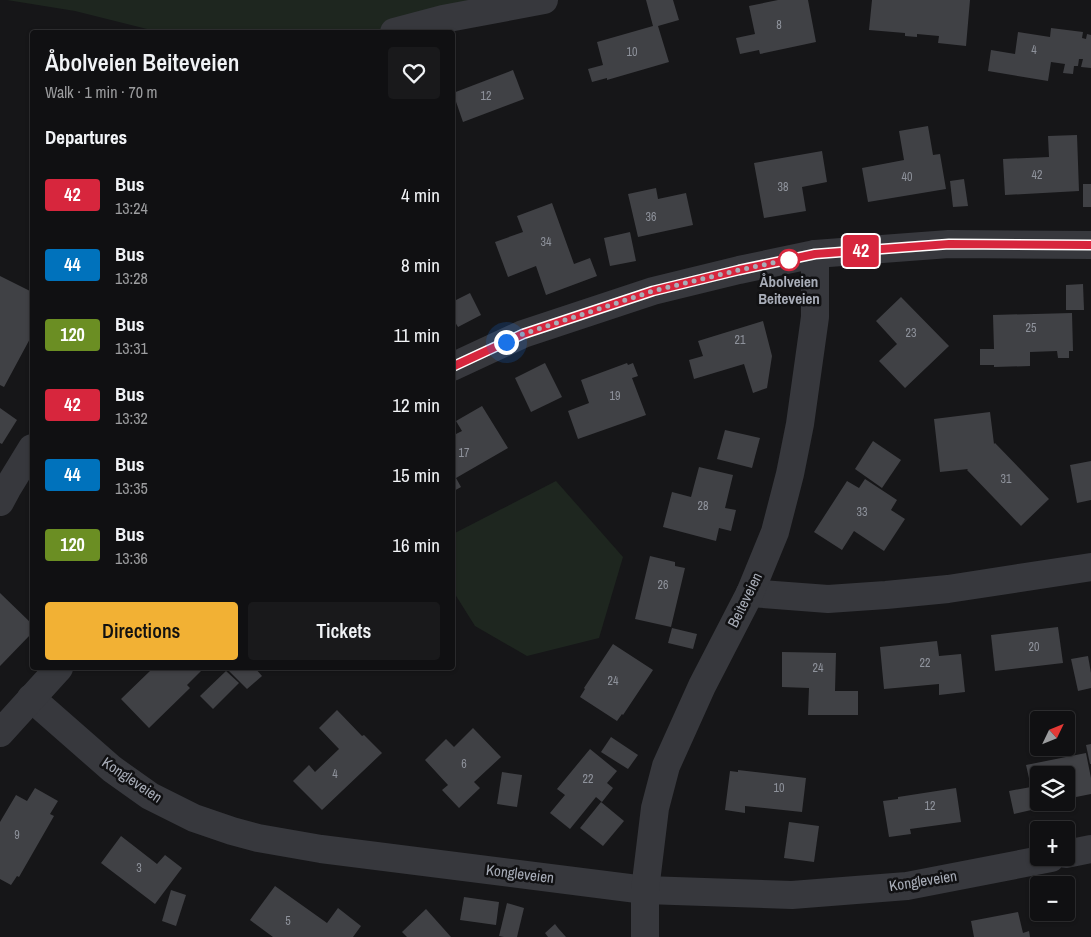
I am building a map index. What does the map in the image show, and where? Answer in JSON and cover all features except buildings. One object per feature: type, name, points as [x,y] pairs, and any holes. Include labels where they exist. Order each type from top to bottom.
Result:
[{"type":"street","points":[[402,30],[443,19],[544,0]]},
{"type":"street","points":[[455,366],[523,334],[653,291],[815,254],[949,244],[1091,245]]},
{"type":"street","name":"Beiteveien","points":[[644,937],[645,890],[656,808],[666,766],[702,686],[750,593],[775,532],[790,474],[800,424],[815,317],[815,254]]},
{"type":"street","points":[[0,502],[30,451]]},
{"type":"street","points":[[750,593],[828,599],[886,595],[948,589],[1091,567]]},
{"type":"street","points":[[0,733],[58,670]]},
{"type":"street","name":"Kongleveien","points":[[31,698],[112,770],[150,796],[194,818],[232,831],[258,838],[321,849],[645,890],[792,895],[907,886],[1030,862]]},
{"type":"street","points":[[1075,852],[1091,849]]},
{"type":"shaded area","points":[[7,0],[544,0],[403,30],[151,30],[75,11]]},
{"type":"shaded area","points":[[556,481],[623,557],[599,638],[527,656],[475,626],[455,594],[455,533]]},
{"type":"bus line","name":"42","points":[[455,366],[523,334],[653,291],[815,254],[949,244],[1091,245]]},
{"type":"place","name":"Åbolveien Beiteveien","points":[[789,260]]},
{"type":"route","points":[[506,342],[523,334],[653,291],[796,258],[789,260]]}]
